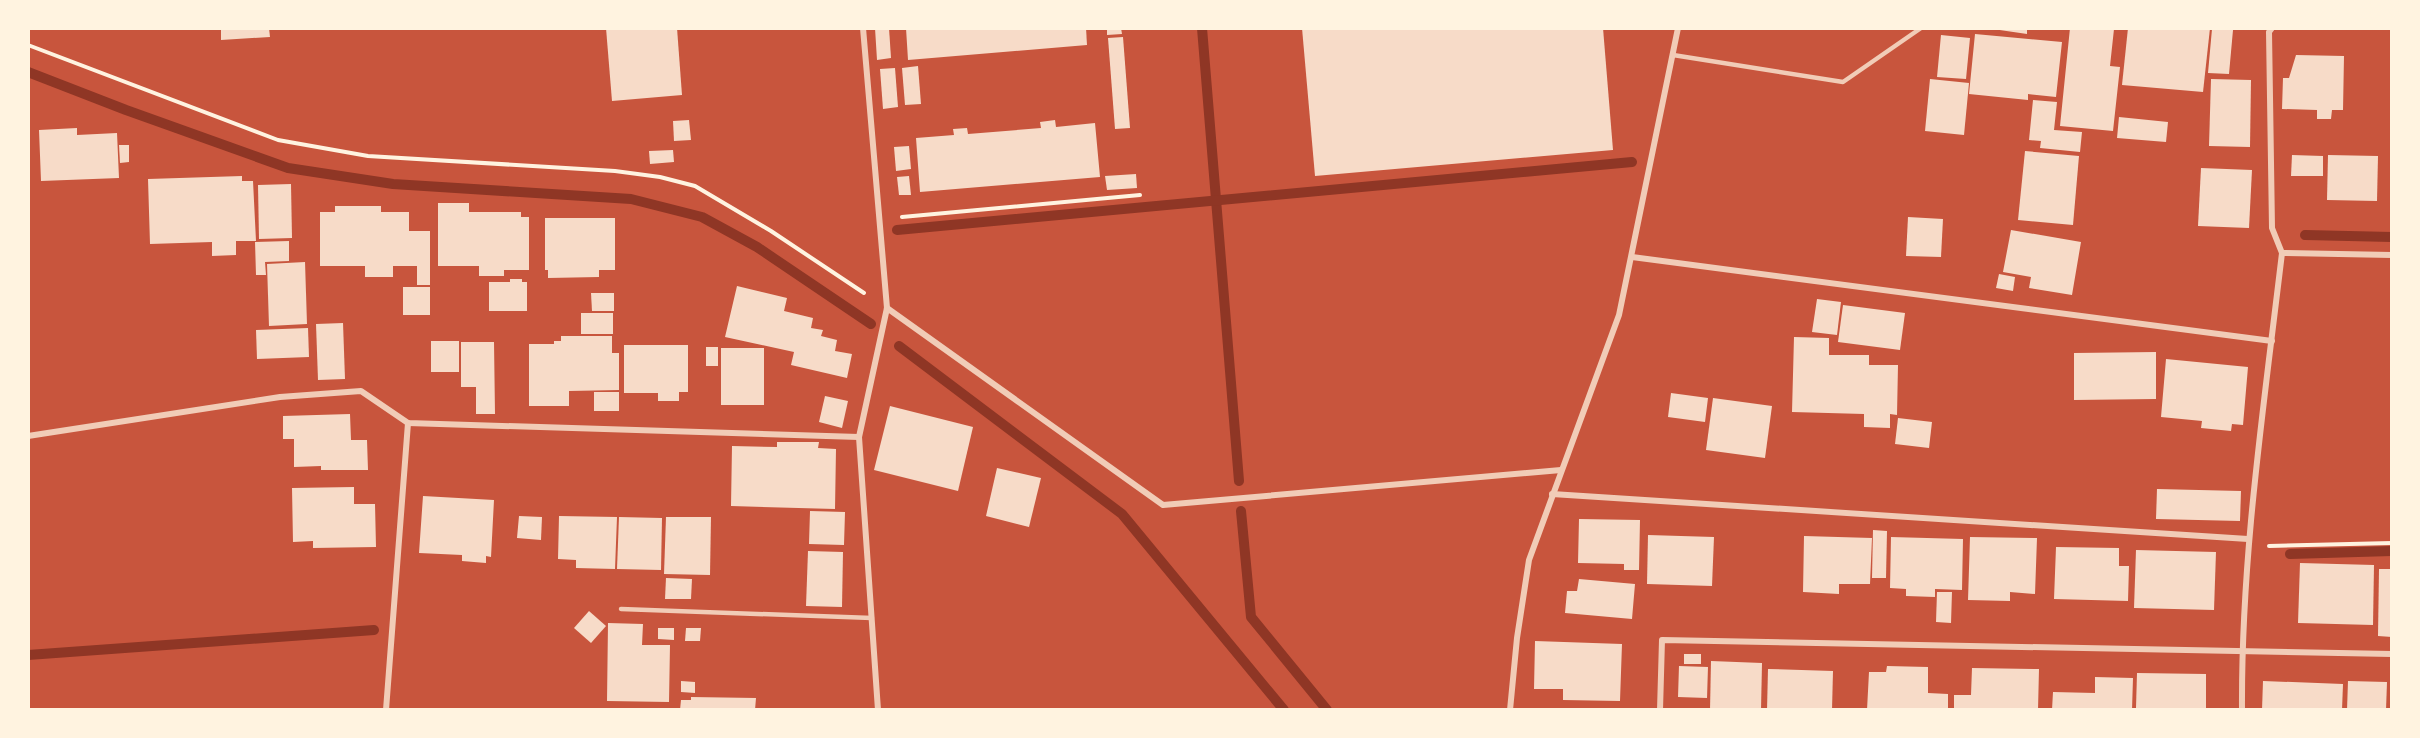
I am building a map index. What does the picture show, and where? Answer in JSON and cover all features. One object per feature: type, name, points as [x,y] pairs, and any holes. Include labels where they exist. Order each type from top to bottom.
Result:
[{"type":"street","points":[[863,28],[887,308],[859,437],[878,710]]},
{"type":"street","points":[[1510,710],[1517,638],[1529,560],[1619,315],[1678,28]]},
{"type":"street","points":[[2242,710],[2241,650],[2248,543],[2283,253],[2272,228],[2269,32],[2272,28]]},
{"type":"street","points":[[2283,253],[2391,255]]},
{"type":"street","points":[[1632,257],[2272,341]]},
{"type":"street","points":[[887,308],[1163,505],[1561,470]]},
{"type":"street","points":[[28,436],[280,397],[361,391],[408,423],[859,437]]},
{"type":"street","points":[[386,710],[408,423]]},
{"type":"street","points":[[1552,494],[2248,543]]},
{"type":"street","points":[[1659,710],[1662,640],[2391,654]]},
{"type":"lane","points":[[1673,55],[1843,82],[1921,28]]},
{"type":"lane","points":[[621,609],[872,618]]},
{"type":"path","points":[[28,45],[278,140],[368,156],[615,171],[660,177],[695,186],[771,231],[887,308]]},
{"type":"path","points":[[880,219],[1140,195]]},
{"type":"path","points":[[2248,543],[2391,543]]},
{"type":"building","points":[[221,28],[269,28],[270,37],[221,40]]},
{"type":"building","points":[[606,28],[677,28],[682,95],[612,101]]},
{"type":"building","points":[[875,28],[889,28],[891,58],[877,60]]},
{"type":"building","points":[[906,28],[1086,28],[1087,45],[908,60]]},
{"type":"building","points":[[1107,28],[1121,28],[1122,34],[1107,35]]},
{"type":"building","points":[[1302,28],[1603,28],[1613,150],[1315,176]]},
{"type":"building","points":[[1986,28],[2027,28],[2027,34]]},
{"type":"building","points":[[2070,28],[2114,29],[2110,66],[2120,67],[2113,131],[2060,126]]},
{"type":"building","points":[[2128,28],[2210,28],[2203,92],[2122,85]]},
{"type":"building","points":[[2212,29],[2233,30],[2229,74],[2208,73]]},
{"type":"building","points":[[1975,34],[2062,42],[2056,97],[2028,94],[2028,100],[1969,94]]},
{"type":"building","points":[[1941,35],[1970,38],[1966,79],[1937,77]]},
{"type":"building","points":[[1123,37],[1130,128],[1115,129],[1108,38]]},
{"type":"building","points":[[2296,55],[2344,56],[2343,110],[2332,110],[2331,119],[2317,119],[2317,110],[2282,109],[2283,78],[2289,78]]},
{"type":"building","points":[[918,66],[921,104],[905,105],[902,68]]},
{"type":"building","points":[[895,68],[898,107],[883,109],[880,69]]},
{"type":"building","points":[[1930,79],[1969,83],[1964,135],[1925,131]]},
{"type":"building","points":[[2211,79],[2251,80],[2250,147],[2209,146]]},
{"type":"building","points":[[2033,100],[2057,102],[2054,130],[2082,132],[2080,152],[2040,148],[2041,141],[2029,140]]},
{"type":"building","points":[[2119,117],[2168,122],[2166,142],[2117,138]]},
{"type":"building","points":[[689,120],[691,140],[674,141],[673,121]]},
{"type":"building","points":[[1055,120],[1056,127],[1095,123],[1100,177],[920,192],[916,138],[954,135],[953,129],[967,128],[968,134],[1041,128],[1040,122]]},
{"type":"building","points":[[77,128],[77,135],[117,133],[119,178],[41,181],[39,130]]},
{"type":"building","points":[[119,145],[129,145],[129,162],[120,163]]},
{"type":"building","points":[[909,146],[911,169],[896,171],[894,147]]},
{"type":"building","points":[[673,150],[674,162],[650,164],[649,151]]},
{"type":"building","points":[[2025,151],[2079,156],[2073,225],[2018,220]]},
{"type":"building","points":[[2292,155],[2323,156],[2323,176],[2291,176]]},
{"type":"building","points":[[2328,155],[2378,156],[2377,201],[2327,200]]},
{"type":"building","points":[[2201,168],[2252,170],[2249,228],[2198,226]]},
{"type":"building","points":[[1136,174],[1137,188],[1107,190],[1105,176]]},
{"type":"building","points":[[242,176],[242,181],[253,181],[256,241],[236,241],[236,255],[212,256],[212,242],[150,244],[148,179]]},
{"type":"building","points":[[909,176],[911,195],[899,195],[897,177]]},
{"type":"building","points":[[291,184],[292,238],[259,239],[258,185]]},
{"type":"building","points":[[438,203],[469,203],[469,212],[521,212],[521,217],[529,217],[529,270],[504,270],[504,276],[479,276],[479,266],[438,266]]},
{"type":"building","points":[[335,206],[381,206],[381,212],[409,212],[409,231],[430,231],[430,285],[417,285],[417,266],[393,266],[393,277],[365,277],[365,266],[320,266],[320,212],[335,212]]},
{"type":"building","points":[[1908,217],[1943,219],[1941,257],[1906,256]]},
{"type":"building","points":[[545,218],[615,218],[615,270],[599,270],[599,277],[548,278],[548,270],[545,270]]},
{"type":"building","points":[[2011,230],[2081,242],[2072,295],[2029,288],[2031,277],[2003,272]]},
{"type":"building","points":[[289,241],[289,261],[265,262],[266,275],[256,275],[255,242]]},
{"type":"building","points":[[305,262],[307,324],[269,326],[267,264]]},
{"type":"building","points":[[1999,274],[2015,277],[2013,291],[1996,288]]},
{"type":"building","points":[[510,279],[522,279],[522,282],[527,282],[527,311],[489,311],[489,282],[510,282]]},
{"type":"building","points":[[737,286],[787,298],[784,311],[813,318],[811,328],[823,330],[821,336],[837,340],[835,351],[852,354],[847,378],[791,365],[794,352],[725,337]]},
{"type":"building","points":[[403,287],[430,287],[430,315],[403,315]]},
{"type":"building","points":[[591,293],[614,293],[614,311],[592,311]]},
{"type":"building","points":[[1817,299],[1841,302],[1837,335],[1812,332]]},
{"type":"building","points":[[1843,305],[1905,313],[1900,350],[1838,342]]},
{"type":"building","points":[[581,313],[613,313],[613,334],[581,334]]},
{"type":"building","points":[[343,323],[345,379],[318,380],[316,324]]},
{"type":"building","points":[[308,328],[309,357],[257,359],[256,330]]},
{"type":"building","points":[[561,336],[612,336],[612,353],[619,353],[619,390],[569,391],[569,406],[529,406],[529,344],[554,344],[554,341],[561,341]]},
{"type":"building","points":[[1794,337],[1829,338],[1829,355],[1869,355],[1869,365],[1898,365],[1897,415],[1890,414],[1890,428],[1864,427],[1864,414],[1792,412]]},
{"type":"building","points":[[431,341],[459,341],[459,372],[431,372]]},
{"type":"building","points":[[461,342],[494,342],[495,414],[476,414],[476,387],[461,387]]},
{"type":"building","points":[[624,345],[688,345],[688,392],[679,392],[679,401],[658,401],[658,393],[624,393]]},
{"type":"building","points":[[706,347],[718,347],[718,366],[706,366]]},
{"type":"building","points":[[721,348],[764,348],[764,405],[721,405]]},
{"type":"building","points":[[2156,352],[2156,399],[2074,400],[2074,353]]},
{"type":"building","points":[[2166,359],[2248,367],[2243,425],[2232,424],[2231,431],[2201,428],[2202,421],[2161,417]]},
{"type":"building","points":[[594,392],[619,392],[619,411],[594,411]]},
{"type":"building","points":[[1671,393],[1708,398],[1705,422],[1668,417]]},
{"type":"building","points":[[825,396],[848,401],[842,428],[819,422]]},
{"type":"building","points":[[1713,398],[1772,406],[1765,458],[1706,450]]},
{"type":"building","points":[[890,406],[973,427],[958,491],[874,470]]},
{"type":"building","points":[[350,414],[351,440],[367,440],[368,470],[321,470],[321,466],[294,467],[294,439],[283,439],[283,416]]},
{"type":"building","points":[[1898,418],[1932,422],[1929,448],[1895,444]]},
{"type":"building","points":[[777,442],[819,442],[818,448],[836,449],[835,509],[731,506],[732,446],[777,447]]},
{"type":"building","points":[[997,468],[1041,478],[1029,527],[986,516]]},
{"type":"building","points":[[354,487],[354,504],[375,504],[376,547],[313,548],[313,541],[293,542],[292,488]]},
{"type":"building","points":[[2157,489],[2241,491],[2240,521],[2156,519]]},
{"type":"building","points":[[423,496],[494,500],[491,557],[486,556],[486,563],[462,561],[462,555],[419,553]]},
{"type":"building","points":[[810,511],[845,512],[844,545],[809,544]]},
{"type":"building","points":[[519,516],[542,517],[541,540],[517,538]]},
{"type":"building","points":[[559,516],[617,517],[615,569],[576,568],[576,560],[558,559]]},
{"type":"building","points":[[619,517],[662,518],[661,570],[617,569]]},
{"type":"building","points":[[666,517],[711,517],[710,575],[664,574]]},
{"type":"building","points":[[1579,519],[1640,520],[1639,570],[1624,570],[1624,564],[1578,563]]},
{"type":"building","points":[[1873,530],[1887,531],[1886,578],[1872,578]]},
{"type":"building","points":[[1648,535],[1714,537],[1712,586],[1647,584]]},
{"type":"building","points":[[1804,536],[1872,538],[1870,584],[1839,584],[1839,594],[1803,592]]},
{"type":"building","points":[[1891,537],[1963,539],[1962,590],[1935,589],[1935,597],[1906,596],[1906,589],[1890,588]]},
{"type":"building","points":[[1970,537],[2037,538],[2035,594],[2010,592],[2010,601],[1968,600]]},
{"type":"building","points":[[2056,547],[2119,548],[2119,566],[2129,566],[2128,601],[2054,599]]},
{"type":"building","points":[[2136,550],[2216,552],[2214,610],[2134,608]]},
{"type":"building","points":[[808,551],[843,552],[842,607],[806,606]]},
{"type":"building","points":[[2300,563],[2374,565],[2373,625],[2298,623]]},
{"type":"building","points":[[2379,569],[2392,569],[2392,637],[2378,636]]},
{"type":"building","points":[[666,578],[692,579],[691,599],[665,599]]},
{"type":"building","points":[[1579,579],[1635,584],[1632,619],[1565,613],[1567,591],[1577,591]]},
{"type":"building","points":[[1937,592],[1952,592],[1951,623],[1936,622]]},
{"type":"building","points":[[589,611],[606,626],[591,643],[574,628]]},
{"type":"building","points":[[608,623],[643,624],[642,645],[670,645],[669,702],[607,701]]},
{"type":"building","points":[[658,628],[674,628],[674,640],[658,639]]},
{"type":"building","points":[[686,628],[701,628],[700,641],[685,641]]},
{"type":"building","points":[[1535,641],[1622,644],[1620,701],[1563,700],[1563,689],[1534,689]]},
{"type":"building","points":[[1684,654],[1701,654],[1701,664],[1684,664]]},
{"type":"building","points":[[1711,661],[1762,663],[1761,710],[1710,710]]},
{"type":"building","points":[[1679,666],[1708,667],[1707,698],[1678,697]]},
{"type":"building","points":[[1887,666],[1928,667],[1928,693],[1948,694],[1948,710],[1867,710],[1869,672],[1886,672]]},
{"type":"building","points":[[1972,668],[2039,669],[2038,710],[1954,710],[1954,695],[1971,695]]},
{"type":"building","points":[[1768,669],[1833,671],[1832,710],[1767,710]]},
{"type":"building","points":[[2137,673],[2206,674],[2206,710],[2136,708]]},
{"type":"building","points":[[2095,677],[2133,678],[2132,710],[2052,710],[2053,692],[2095,693]]},
{"type":"building","points":[[681,681],[695,682],[695,693],[681,692]]},
{"type":"building","points":[[2263,681],[2343,684],[2342,710],[2262,710]]},
{"type":"building","points":[[2348,681],[2387,682],[2386,710],[2347,710]]},
{"type":"building","points":[[691,697],[756,698],[755,710],[680,710],[681,700],[691,700]]},
{"type":"waterway","points":[[1202,28],[1239,481]]},
{"type":"waterway","points":[[28,72],[288,168],[393,184],[631,199],[702,217],[757,247],[871,324]]},
{"type":"waterway","points":[[897,230],[1632,162]]},
{"type":"waterway","points":[[2305,235],[2392,237]]},
{"type":"waterway","points":[[899,346],[1122,514],[1284,710]]},
{"type":"waterway","points":[[1241,511],[1251,617],[1327,710]]},
{"type":"waterway","points":[[2290,554],[2392,551]]},
{"type":"waterway","points":[[28,655],[374,630]]}]
